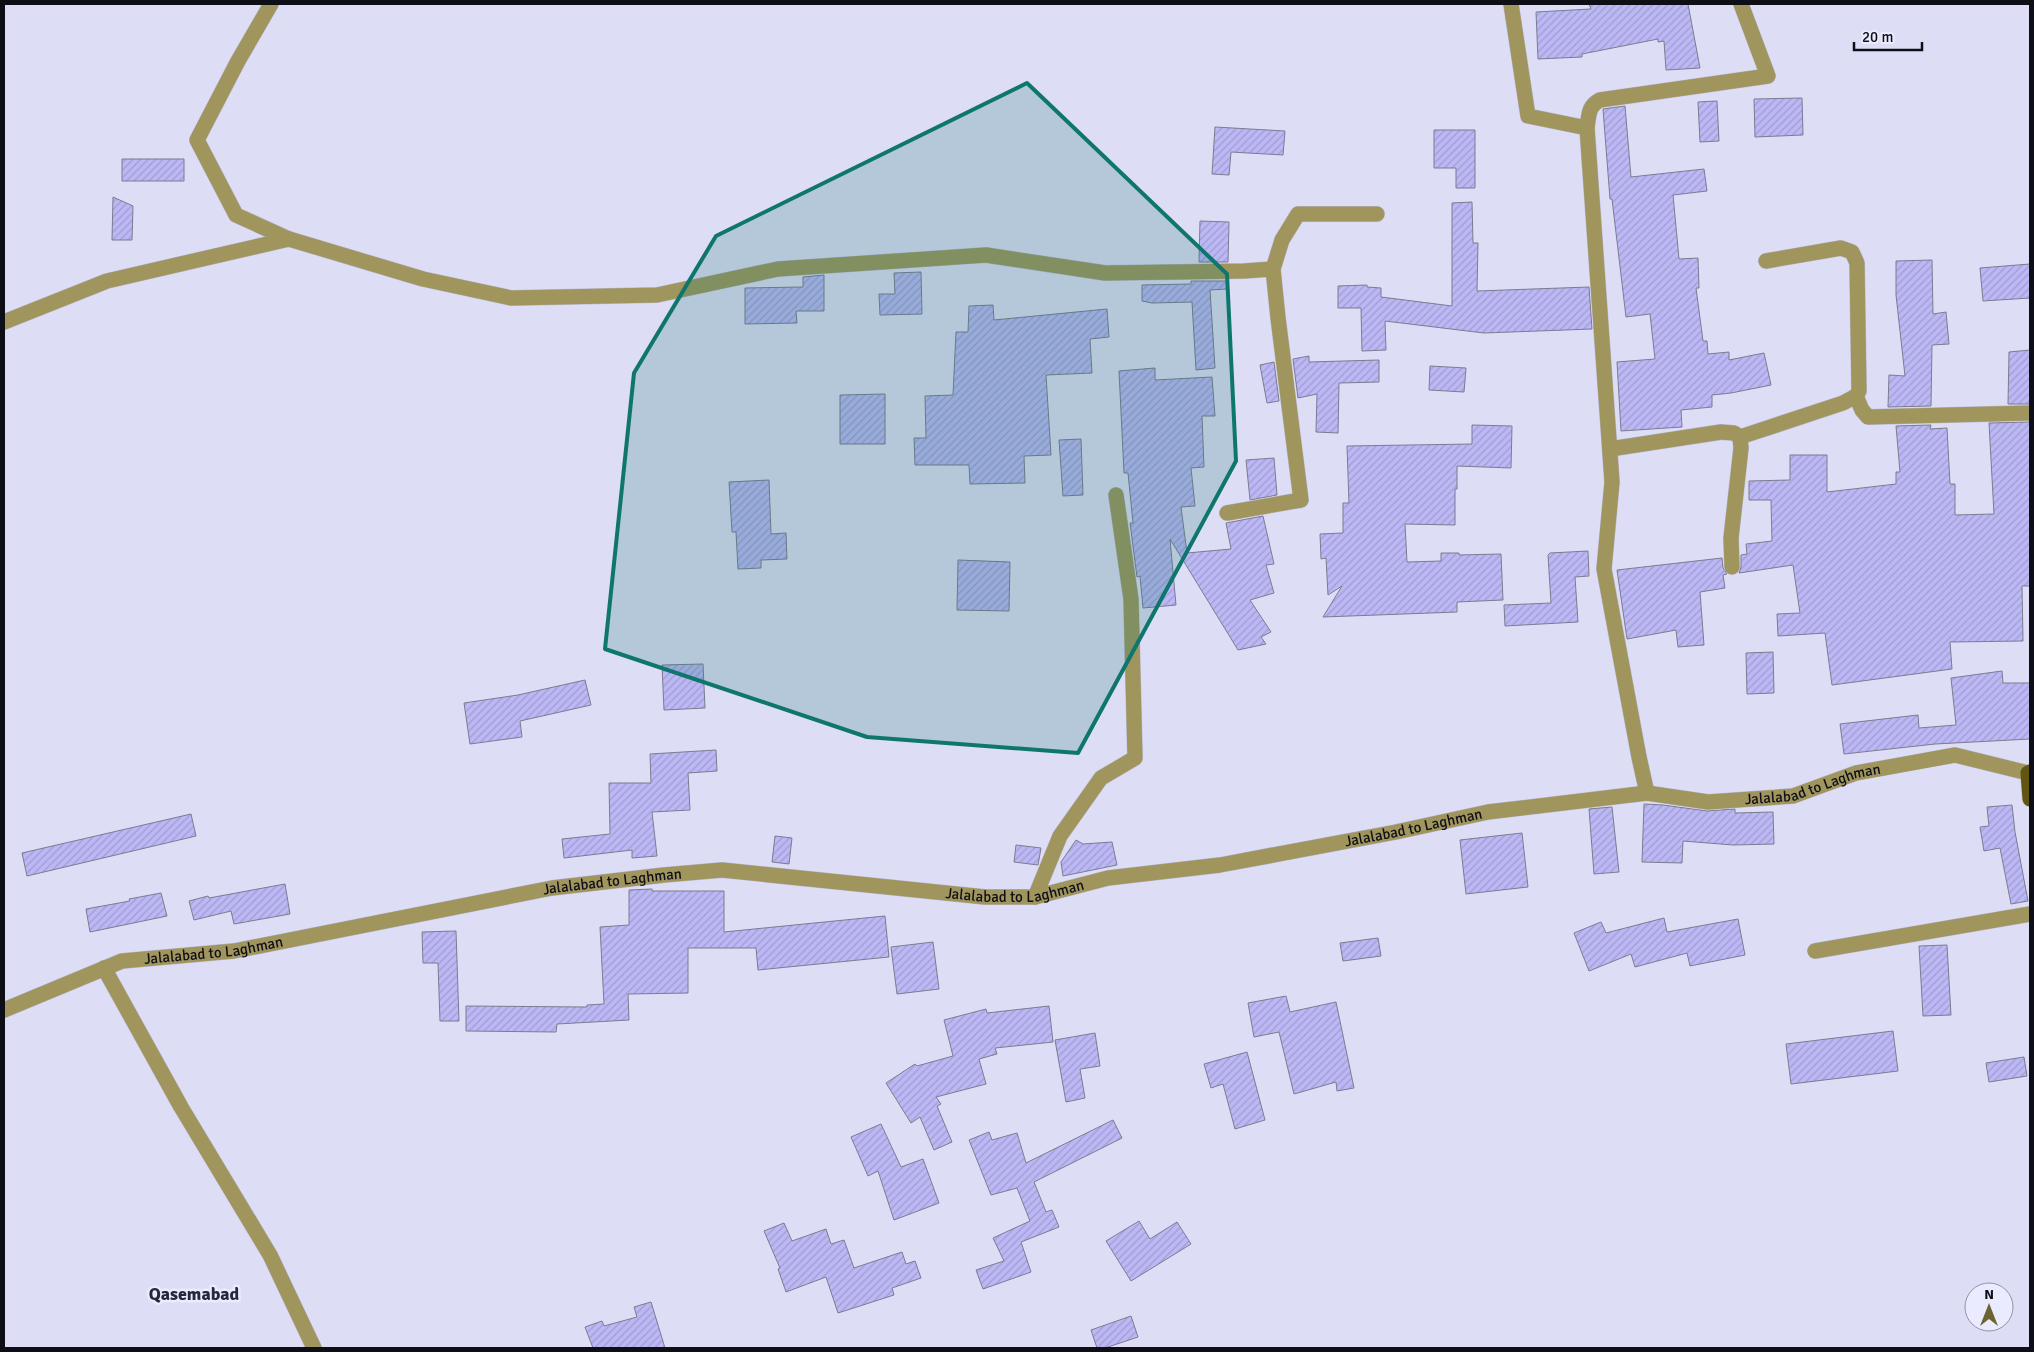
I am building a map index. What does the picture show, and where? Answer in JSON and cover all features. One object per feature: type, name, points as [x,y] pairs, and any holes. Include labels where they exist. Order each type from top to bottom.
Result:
[{"type":"main road","points":[[2029,772],[2030,800]]},
{"type":"street","points":[[271,4],[252,34],[197,140],[236,215],[289,239],[423,278],[511,298],[657,294],[778,269],[986,255],[1104,273],[1244,272],[1273,269]]},
{"type":"street","points":[[1511,4],[1528,116],[1587,128]]},
{"type":"street","points":[[1647,793],[1604,569],[1612,482],[1587,128],[1590,110],[1600,100],[1768,76],[1741,4]]},
{"type":"street","points":[[1227,513],[1301,500],[1273,269],[1282,240],[1298,214],[1377,214]]},
{"type":"street","points":[[4,322],[107,281],[289,239]]},
{"type":"street","points":[[1740,437],[1843,403],[1856,396],[1859,391],[1857,263],[1852,252],[1841,248],[1766,261]]},
{"type":"street","points":[[1856,396],[1862,410],[1868,417],[2030,413]]},
{"type":"street","points":[[1610,449],[1721,432],[1734,433],[1740,437]]},
{"type":"street","points":[[1732,567],[1731,538],[1741,448],[1740,437]]},
{"type":"street","points":[[1035,897],[1060,836],[1101,778],[1135,758],[1131,599],[1116,495]]},
{"type":"street","name":"Jalalabad to Laghman","points":[[4,1010],[122,961],[234,951],[552,888],[722,870],[985,897],[1035,897],[1108,878],[1220,865],[1396,832],[1488,812],[1647,793],[1708,802],[1793,796],[1856,773],[1955,755],[2029,772]]},
{"type":"street","points":[[1814,951],[2030,914]]},
{"type":"street","points":[[104,968],[181,1107],[270,1255],[314,1348]]},
{"type":"highlighted area","points":[[1027,83],[1227,274],[1236,461],[1078,753],[867,737],[605,649],[634,373],[716,236]]},
{"type":"building","points":[[1589,4],[1688,4],[1700,68],[1666,70],[1664,41],[1658,42],[1658,39],[1582,54],[1582,57],[1538,59],[1536,12],[1591,9]]},
{"type":"building","points":[[1802,98],[1803,135],[1755,137],[1754,99]]},
{"type":"building","points":[[1717,101],[1719,141],[1700,142],[1698,102]]},
{"type":"building","points":[[1625,106],[1631,177],[1704,169],[1707,191],[1673,195],[1679,259],[1698,258],[1699,288],[1696,288],[1703,341],[1707,341],[1708,354],[1729,352],[1729,360],[1764,353],[1771,385],[1712,395],[1712,407],[1681,410],[1682,427],[1621,431],[1617,362],[1655,359],[1650,314],[1626,317],[1612,199],[1610,199],[1603,109]]},
{"type":"building","points":[[1215,127],[1285,131],[1283,155],[1231,152],[1229,175],[1212,174]]},
{"type":"building","points":[[1434,130],[1475,130],[1475,188],[1456,188],[1456,168],[1434,168]]},
{"type":"building","points":[[122,159],[184,159],[184,181],[122,181]]},
{"type":"building","points":[[113,197],[133,206],[132,240],[112,240]]},
{"type":"building","points":[[1472,202],[1473,243],[1478,243],[1477,291],[1589,287],[1592,329],[1484,333],[1385,321],[1386,350],[1362,351],[1361,308],[1338,308],[1338,286],[1367,285],[1367,287],[1381,288],[1381,297],[1452,306],[1452,203]]},
{"type":"building","points":[[1200,221],[1229,222],[1228,262],[1199,262]]},
{"type":"building","points":[[1932,260],[1933,314],[1946,312],[1949,344],[1932,345],[1931,406],[1888,407],[1889,375],[1905,376],[1896,295],[1896,261]]},
{"type":"building","points":[[2030,264],[2030,298],[1983,301],[1980,268]]},
{"type":"building","points":[[921,272],[922,314],[880,315],[879,294],[895,294],[894,273]]},
{"type":"building","points":[[824,275],[824,311],[796,311],[797,323],[745,324],[745,288],[803,287],[803,277]]},
{"type":"building","points":[[1191,281],[1227,281],[1227,289],[1210,290],[1215,368],[1196,370],[1192,302],[1152,303],[1142,301],[1142,285],[1191,284]]},
{"type":"building","points":[[993,305],[994,320],[1107,309],[1109,337],[1090,339],[1092,373],[1046,375],[1051,455],[1024,456],[1025,483],[970,484],[969,465],[915,465],[914,438],[926,438],[925,396],[953,395],[956,332],[968,332],[969,306]]},
{"type":"building","points":[[2030,350],[2030,404],[2008,404],[2009,352]]},
{"type":"building","points":[[1309,356],[1309,362],[1379,360],[1379,382],[1339,383],[1338,433],[1316,432],[1317,394],[1298,398],[1293,359]]},
{"type":"building","points":[[1274,362],[1279,401],[1267,403],[1260,365]]},
{"type":"building","points":[[1430,366],[1466,368],[1464,392],[1429,390]]},
{"type":"building","points":[[1155,368],[1155,380],[1212,377],[1215,416],[1202,416],[1204,467],[1191,468],[1195,506],[1181,507],[1187,553],[1231,549],[1226,523],[1263,516],[1274,564],[1266,565],[1274,593],[1250,600],[1271,632],[1261,637],[1266,644],[1238,650],[1170,539],[1176,605],[1143,608],[1140,576],[1137,577],[1130,523],[1133,523],[1128,473],[1124,473],[1119,371]]},
{"type":"building","points":[[885,394],[885,444],[840,444],[840,395]]},
{"type":"building","points":[[2030,422],[2030,586],[2022,586],[2023,641],[1950,642],[1952,669],[1832,685],[1825,633],[1778,636],[1777,614],[1800,613],[1793,565],[1739,573],[1741,555],[1747,554],[1746,544],[1772,541],[1771,500],[1749,500],[1749,481],[1790,480],[1790,455],[1827,455],[1827,492],[1896,484],[1896,472],[1900,472],[1896,426],[1931,425],[1930,429],[1947,428],[1950,484],[1955,484],[1955,515],[1994,514],[1989,423]]},
{"type":"building","points":[[1472,425],[1512,426],[1511,468],[1457,466],[1455,525],[1405,524],[1407,562],[1441,561],[1441,553],[1459,553],[1459,555],[1501,554],[1503,600],[1457,602],[1457,612],[1323,617],[1342,586],[1328,595],[1326,558],[1321,559],[1320,534],[1343,533],[1343,503],[1349,503],[1347,446],[1472,444]]},
{"type":"building","points":[[1081,439],[1083,495],[1063,496],[1059,440]]},
{"type":"building","points":[[1274,458],[1277,495],[1250,500],[1246,460]]},
{"type":"building","points":[[769,480],[771,534],[786,533],[787,559],[761,560],[761,568],[738,569],[736,532],[732,532],[729,482]]},
{"type":"building","points":[[1588,551],[1589,576],[1575,577],[1578,622],[1505,626],[1504,605],[1551,603],[1548,555],[1550,553]]},
{"type":"building","points":[[1722,558],[1723,568],[1727,574],[1723,575],[1725,588],[1700,592],[1704,645],[1678,647],[1676,630],[1627,639],[1617,570]]},
{"type":"building","points":[[958,560],[1010,562],[1009,611],[957,610]]},
{"type":"building","points":[[1773,652],[1774,693],[1747,694],[1746,653]]},
{"type":"building","points":[[703,664],[705,708],[664,710],[662,665]]},
{"type":"building","points":[[2002,671],[2003,683],[2030,683],[2030,739],[1935,744],[1844,754],[1840,724],[1918,715],[1919,728],[1956,725],[1951,678]]},
{"type":"building","points":[[585,680],[591,705],[520,721],[522,737],[470,744],[464,703],[518,695]]},
{"type":"building","points":[[716,750],[717,771],[688,773],[690,810],[652,812],[657,856],[632,858],[632,850],[564,858],[562,839],[610,834],[609,783],[651,783],[650,754]]},
{"type":"building","points":[[1644,804],[1707,811],[1735,809],[1735,813],[1773,812],[1774,844],[1733,845],[1683,841],[1682,863],[1642,862]]},
{"type":"building","points":[[2012,805],[2028,901],[2011,904],[2000,848],[1984,851],[1980,827],[1989,826],[1987,807]]},
{"type":"building","points":[[1612,807],[1619,872],[1594,874],[1589,809]]},
{"type":"building","points":[[191,814],[196,836],[27,876],[22,853]]},
{"type":"building","points":[[1522,833],[1528,887],[1466,894],[1460,840]]},
{"type":"building","points":[[775,836],[792,838],[789,864],[772,862]]},
{"type":"building","points":[[1076,840],[1083,844],[1112,842],[1117,865],[1063,876],[1061,862]]},
{"type":"building","points":[[1016,845],[1041,848],[1038,865],[1014,862]]},
{"type":"building","points":[[285,884],[290,914],[234,924],[231,911],[194,920],[189,901],[208,896],[209,898]]},
{"type":"building","points":[[652,889],[652,891],[724,891],[724,932],[885,916],[889,957],[758,970],[756,948],[688,948],[688,993],[628,994],[629,1020],[557,1024],[556,1032],[466,1031],[466,1006],[587,1007],[587,1005],[604,1004],[600,927],[629,925],[629,890]]},
{"type":"building","points":[[161,893],[167,916],[90,932],[86,909]]},
{"type":"building","points":[[1664,918],[1667,932],[1738,919],[1745,955],[1690,966],[1687,953],[1635,967],[1631,954],[1589,971],[1574,933],[1601,922],[1606,933]]},
{"type":"building","points":[[456,931],[459,1021],[440,1021],[438,963],[423,963],[422,932]]},
{"type":"building","points":[[1378,938],[1381,956],[1343,961],[1340,943]]},
{"type":"building","points":[[933,942],[939,989],[897,994],[891,947]]},
{"type":"building","points":[[1947,945],[1951,1015],[1923,1016],[1919,946]]},
{"type":"building","points":[[1286,996],[1290,1012],[1336,1002],[1354,1088],[1337,1091],[1336,1082],[1294,1094],[1279,1032],[1254,1037],[1248,1003]]},
{"type":"building","points":[[1049,1006],[1053,1042],[995,1048],[997,1054],[979,1059],[986,1084],[936,1097],[941,1104],[937,1106],[952,1142],[934,1150],[920,1117],[911,1123],[886,1083],[915,1064],[917,1066],[953,1056],[944,1020],[986,1009],[987,1013]]},
{"type":"building","points":[[1893,1031],[1898,1071],[1791,1084],[1786,1044]]},
{"type":"building","points":[[1095,1033],[1100,1066],[1080,1069],[1085,1098],[1066,1102],[1055,1040]]},
{"type":"building","points":[[1247,1052],[1265,1120],[1235,1129],[1223,1084],[1211,1088],[1204,1064]]},
{"type":"building","points":[[2024,1057],[2027,1076],[1989,1082],[1986,1063]]},
{"type":"building","points":[[1113,1120],[1122,1138],[1034,1182],[1046,1212],[1052,1210],[1059,1227],[1021,1242],[1031,1272],[983,1289],[976,1270],[1004,1261],[993,1238],[1030,1221],[1017,1188],[991,1195],[969,1140],[989,1132],[992,1140],[1017,1133],[1026,1163]]},
{"type":"building","points":[[881,1124],[901,1167],[923,1159],[939,1203],[894,1220],[878,1171],[868,1176],[851,1137]]},
{"type":"building","points":[[1139,1221],[1150,1239],[1177,1222],[1191,1244],[1131,1281],[1106,1241]]},
{"type":"building","points":[[784,1223],[792,1241],[826,1229],[831,1244],[844,1240],[854,1268],[902,1252],[906,1264],[915,1261],[921,1278],[892,1288],[894,1295],[838,1313],[826,1277],[786,1292],[778,1269],[780,1268],[764,1231]]},
{"type":"building","points":[[651,1302],[665,1348],[593,1348],[585,1327],[602,1321],[604,1326],[637,1317],[634,1307]]},
{"type":"building","points":[[1131,1316],[1138,1337],[1105,1348],[1097,1348],[1091,1330]]},
{"type":"district","name":"Qasemabad","points":[[194,1294]]}]
